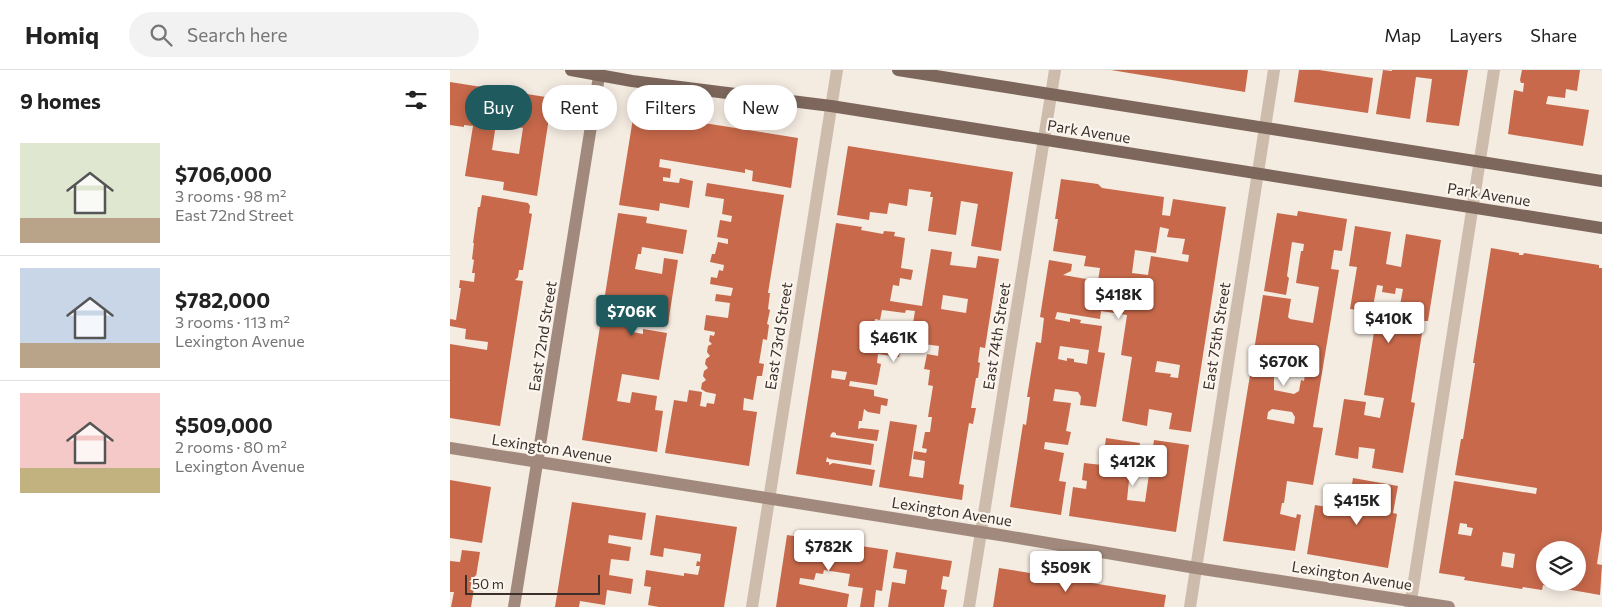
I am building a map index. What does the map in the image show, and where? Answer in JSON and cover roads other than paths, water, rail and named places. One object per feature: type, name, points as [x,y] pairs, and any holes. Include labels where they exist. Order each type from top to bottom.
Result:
[{"type":"main road","name":"Park Avenue","points":[[571,70],[600,72],[632,81],[831,106],[1602,228]]},
{"type":"main road","name":"Park Avenue","points":[[898,70],[1602,181]]},
{"type":"main road","name":"East 72nd Street","points":[[514,607],[600,72]]},
{"type":"main road","name":"Lexington Avenue","points":[[450,448],[981,532],[1411,604],[1450,607]]},
{"type":"street","name":"East 73rd Street","points":[[752,607],[837,70]]},
{"type":"street","name":"East 74th Street","points":[[970,607],[1055,70]]},
{"type":"street","name":"East 75th Street","points":[[1190,607],[1274,70]]},
{"type":"street","points":[[1411,604],[1494,70]]}]
